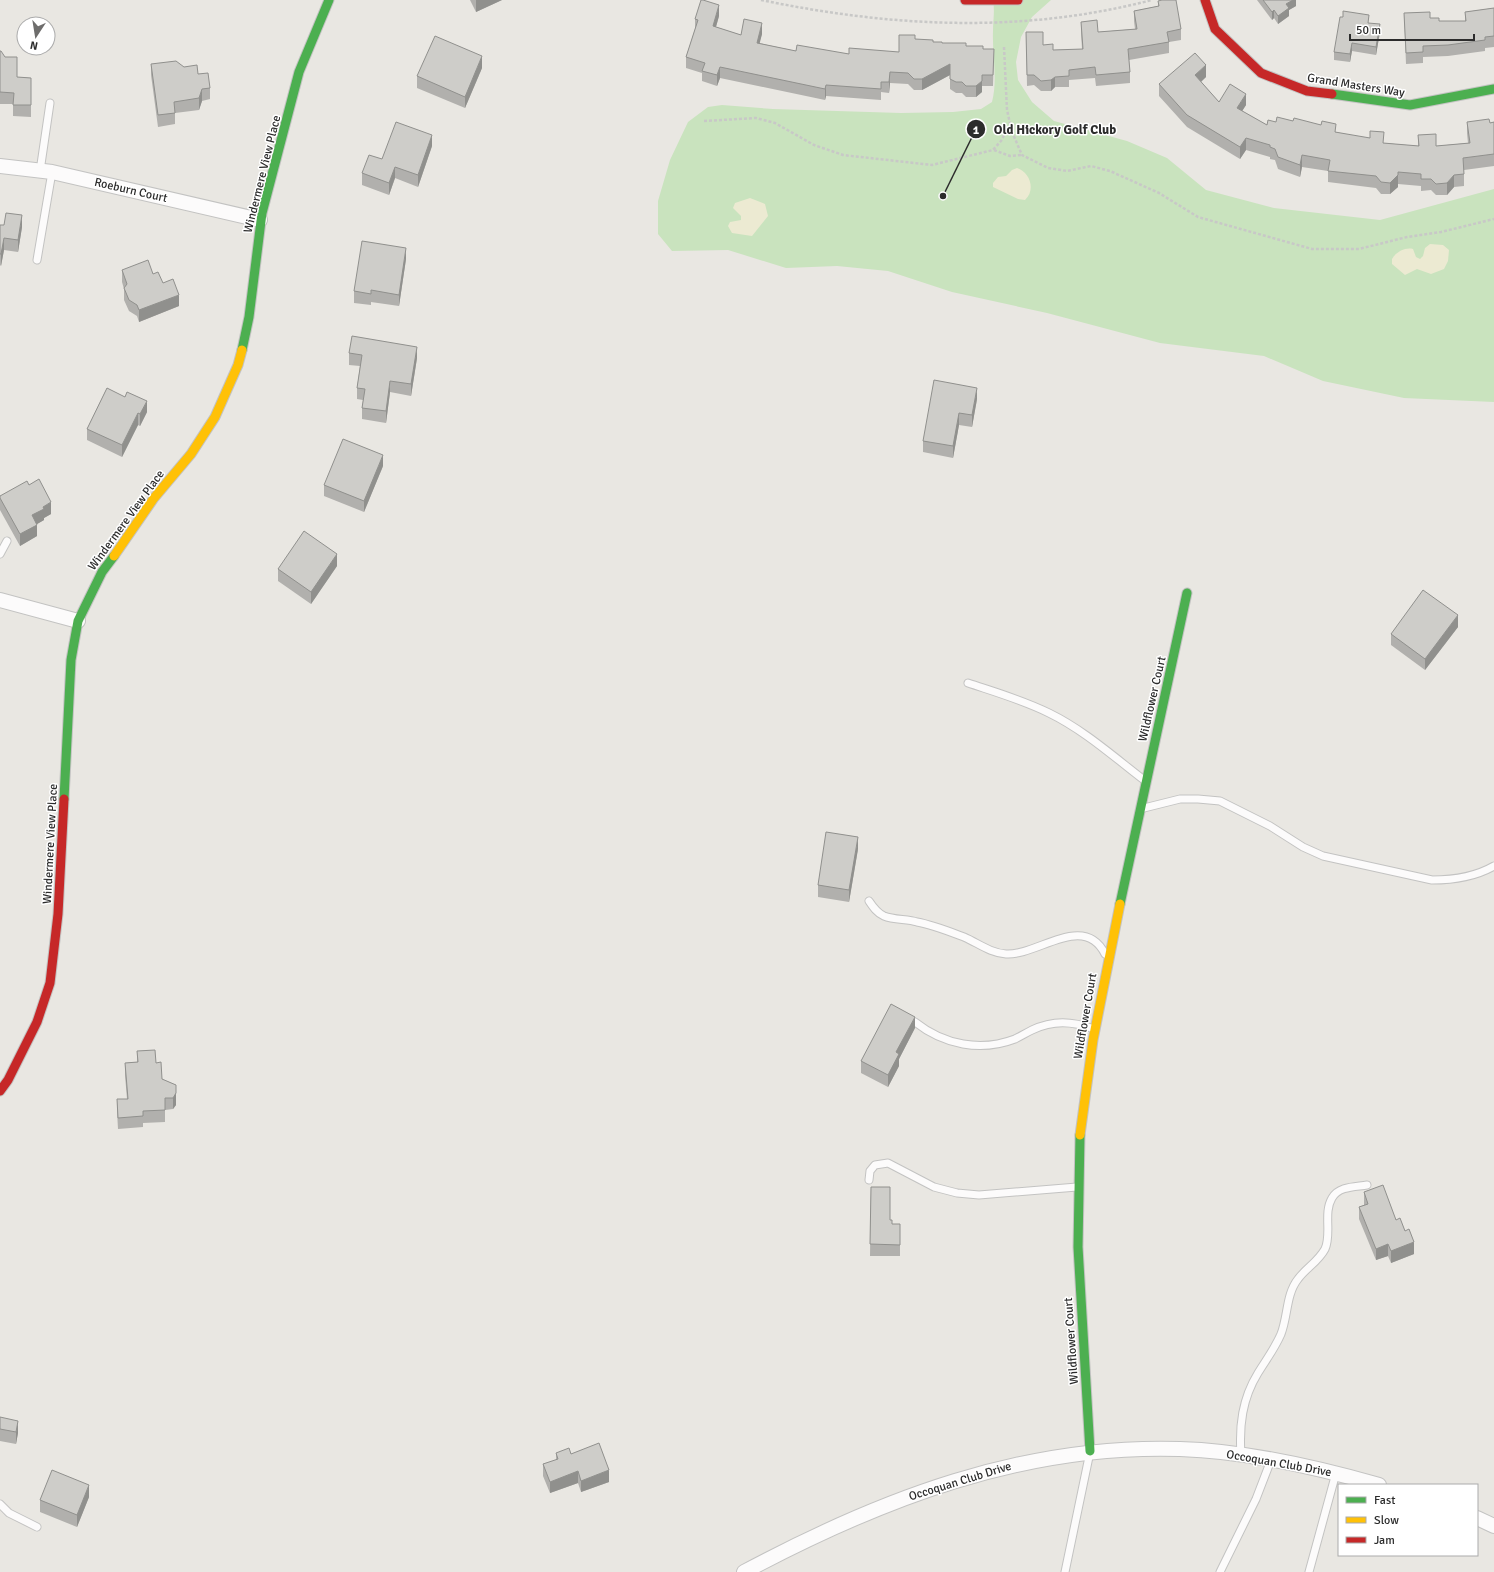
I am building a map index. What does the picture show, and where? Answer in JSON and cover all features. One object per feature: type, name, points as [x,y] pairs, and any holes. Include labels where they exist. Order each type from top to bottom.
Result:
[{"type":"street","name":"Windermere View Place","points":[[0,1091],[8,1080],[37,1022],[50,983],[58,914],[71,660],[78,621],[102,572],[154,498],[191,454],[215,416],[238,365],[246,330],[260,220],[300,72],[329,0]]},
{"type":"street","points":[[965,0],[1018,0]]},
{"type":"street","name":"Grand Masters Way","points":[[1205,0],[1215,29],[1261,73],[1307,91],[1410,105],[1494,89]]},
{"type":"street","name":"Roeburn Court","points":[[0,166],[46,171],[260,220]]},
{"type":"street","name":"Wildflower Court","points":[[1090,1451],[1077,1248],[1077,1187],[1081,1124],[1094,1029],[1187,593]]},
{"type":"street","points":[[0,600],[78,621]]},
{"type":"street","name":"Occoquan Club Drive","points":[[744,1572],[783,1551],[896,1501],[998,1468],[1090,1451],[1123,1449],[1182,1449],[1241,1455],[1336,1473],[1375,1484]]},
{"type":"street","points":[[1478,1518],[1494,1526]]},
{"type":"lane","points":[[37,260],[46,171],[50,103]]},
{"type":"lane","points":[[0,554],[8,541]]},
{"type":"lane","points":[[968,683],[1020,700],[1049,713],[1077,729],[1146,781]]},
{"type":"lane","points":[[1140,810],[1157,804],[1180,799],[1198,798],[1220,801],[1270,826],[1322,856],[1432,880],[1448,880],[1467,877],[1494,866]]},
{"type":"lane","points":[[869,901],[875,910],[884,916],[941,928],[968,939],[991,951],[1006,954],[1020,953],[1065,936],[1079,936],[1092,940],[1103,949],[1108,960]]},
{"type":"lane","points":[[915,1022],[938,1037],[959,1044],[978,1046],[998,1044],[1048,1024],[1063,1022],[1079,1024],[1094,1029]]},
{"type":"lane","points":[[868,1180],[870,1171],[875,1165],[888,1163],[934,1187],[957,1193],[979,1195],[1077,1187]]},
{"type":"lane","points":[[1241,1455],[1240,1434],[1242,1413],[1248,1393],[1282,1333],[1291,1291],[1298,1278],[1318,1260],[1325,1249],[1331,1199],[1337,1192],[1345,1188],[1367,1185]]},
{"type":"lane","points":[[1065,1572],[1090,1451]]},
{"type":"lane","points":[[1220,1572],[1256,1499],[1271,1460]]},
{"type":"lane","points":[[1309,1572],[1336,1473]]},
{"type":"lane","points":[[0,1504],[9,1513],[36,1527]]},
{"type":"path","points":[[1004,46],[1007,110],[1010,124],[1022,155]]},
{"type":"path","points":[[704,121],[756,118],[776,122],[814,145],[843,155],[901,162],[932,165],[993,150],[1010,156],[1022,155],[1048,168],[1067,171],[1091,166],[1110,171],[1159,193],[1198,217],[1312,250],[1359,249],[1407,237],[1441,232],[1494,219]]},
{"type":"path","points":[[993,150],[1001,141],[1010,124]]},
{"type":"green space","points":[[993,0],[1051,0],[1032,17],[1021,37],[1016,62],[1018,80],[1032,102],[1054,121],[1127,141],[1167,158],[1206,190],[1274,208],[1380,220],[1494,189],[1494,402],[1404,398],[1323,381],[1264,356],[1160,343],[1047,313],[952,292],[888,271],[837,266],[786,268],[728,250],[672,251],[658,234],[658,201],[670,160],[688,122],[708,107],[722,105],[773,109],[901,113],[953,112],[981,109],[992,102],[995,85]]},
{"type":"sand","points":[[1017,168],[1025,173],[1030,182],[1030,191],[1025,200],[1018,199],[993,187],[993,183],[998,177],[1006,176],[1012,170]]},
{"type":"sand","points":[[750,198],[765,204],[768,216],[752,236],[732,233],[728,226],[730,222],[741,220],[741,216],[733,208],[735,203]]},
{"type":"sand","points":[[1430,244],[1443,245],[1449,250],[1448,261],[1444,269],[1431,274],[1417,269],[1405,275],[1392,264],[1392,259],[1396,254],[1407,249],[1413,249],[1416,257],[1420,259],[1423,256],[1425,248]]},
{"type":"building","points":[[701,0],[719,5],[713,26],[741,35],[744,19],[762,23],[757,43],[796,51],[797,45],[849,54],[849,48],[899,52],[899,35],[915,35],[915,39],[933,40],[933,42],[942,43],[966,43],[966,46],[983,46],[983,49],[994,49],[993,75],[982,75],[982,81],[976,86],[966,86],[962,82],[956,82],[950,79],[950,64],[922,79],[914,79],[908,73],[890,72],[889,82],[881,82],[881,89],[826,85],[825,89],[720,67],[717,75],[702,71],[705,63],[686,57],[698,20],[695,19]]},
{"type":"building","points":[[1176,0],[1181,29],[1167,32],[1169,42],[1128,49],[1130,72],[1096,75],[1095,67],[1069,70],[1069,76],[1055,77],[1051,80],[1041,81],[1034,75],[1027,75],[1026,32],[1043,32],[1043,45],[1053,44],[1053,50],[1083,49],[1081,22],[1097,20],[1098,32],[1137,29],[1134,11],[1159,6],[1158,1]]},
{"type":"building","points":[[1263,0],[1293,0],[1286,4],[1289,8],[1278,16],[1274,10],[1272,12]]},
{"type":"building","points":[[1494,8],[1494,36],[1485,37],[1485,40],[1448,45],[1423,46],[1423,52],[1406,53],[1404,13],[1430,12],[1430,18],[1439,18],[1439,21],[1466,21],[1465,12]]},
{"type":"building","points":[[1343,11],[1369,15],[1368,23],[1380,24],[1376,47],[1352,43],[1350,54],[1334,52],[1340,17],[1343,17]]},
{"type":"building","points":[[435,36],[482,56],[465,97],[417,76]]},
{"type":"building","points":[[0,51],[5,57],[17,57],[17,77],[31,78],[31,105],[13,105],[14,93],[0,92]]},
{"type":"building","points":[[1195,53],[1206,65],[1195,75],[1219,102],[1230,84],[1246,94],[1237,108],[1267,125],[1268,120],[1276,122],[1277,117],[1293,121],[1294,118],[1321,125],[1322,121],[1336,124],[1335,132],[1370,138],[1370,131],[1384,132],[1383,143],[1419,146],[1418,135],[1436,134],[1436,146],[1470,143],[1467,122],[1489,119],[1490,123],[1494,122],[1494,154],[1463,158],[1464,174],[1454,175],[1447,183],[1436,184],[1431,179],[1421,179],[1421,174],[1398,172],[1398,175],[1390,183],[1381,182],[1376,176],[1328,171],[1330,160],[1302,155],[1300,165],[1278,157],[1275,149],[1270,147],[1270,145],[1246,138],[1240,147],[1187,115],[1159,84]]},
{"type":"building","points":[[176,61],[184,67],[197,65],[198,74],[208,73],[210,88],[202,89],[199,98],[174,102],[175,113],[158,115],[151,64]]},
{"type":"building","points":[[396,122],[432,135],[418,175],[395,167],[389,183],[362,173],[369,155],[382,159]]},
{"type":"building","points":[[6,213],[22,215],[18,240],[4,238],[0,254],[0,225],[4,225]]},
{"type":"building","points":[[362,241],[406,248],[399,295],[371,290],[371,294],[354,291]]},
{"type":"building","points":[[148,260],[153,274],[158,272],[163,283],[173,279],[179,295],[139,310],[137,305],[129,300],[124,288],[127,284],[122,270]]},
{"type":"building","points":[[352,336],[417,347],[411,384],[390,381],[386,411],[362,408],[365,389],[357,388],[362,355],[349,353]]},
{"type":"building","points":[[934,380],[977,388],[972,415],[959,413],[953,446],[923,441]]},
{"type":"building","points":[[107,388],[125,397],[127,392],[147,401],[140,414],[138,413],[122,445],[87,429]]},
{"type":"building","points":[[343,439],[383,455],[364,501],[324,485]]},
{"type":"building","points":[[39,479],[51,502],[43,507],[44,509],[32,515],[37,525],[20,534],[0,496],[27,481],[29,485]]},
{"type":"building","points":[[304,531],[337,554],[311,592],[278,569]]},
{"type":"building","points":[[1423,590],[1458,615],[1425,659],[1391,634]]},
{"type":"building","points":[[826,832],[858,837],[849,890],[818,885]]},
{"type":"building","points":[[891,1004],[915,1017],[896,1052],[899,1054],[888,1075],[861,1061]]},
{"type":"building","points":[[155,1050],[156,1063],[161,1062],[162,1079],[176,1085],[176,1093],[173,1098],[165,1098],[165,1110],[143,1111],[143,1116],[118,1118],[117,1099],[128,1099],[125,1063],[138,1062],[137,1051]]},
{"type":"building","points":[[1383,1185],[1396,1220],[1400,1218],[1405,1231],[1409,1229],[1414,1242],[1391,1251],[1388,1244],[1376,1249],[1359,1207],[1368,1204],[1364,1192]]},
{"type":"building","points":[[871,1187],[890,1187],[890,1220],[892,1220],[892,1224],[900,1224],[900,1245],[870,1244]]},
{"type":"building","points":[[0,1417],[18,1421],[16,1432],[0,1429]]},
{"type":"building","points":[[599,1443],[609,1470],[581,1481],[578,1471],[550,1482],[543,1464],[558,1459],[556,1453],[569,1448],[571,1454]]},
{"type":"building","points":[[52,1470],[89,1485],[77,1515],[40,1500]]},
{"type":"traffic: fast","points":[[242,350],[249,317],[262,213],[299,72],[329,0]]},
{"type":"traffic: fast","points":[[1332,94],[1410,105],[1494,89]]},
{"type":"traffic: fast","points":[[64,799],[71,660],[78,621],[102,572],[114,556]]},
{"type":"traffic: fast","points":[[1120,904],[1187,593]]},
{"type":"traffic: fast","points":[[1080,1135],[1078,1247],[1090,1451]]},
{"type":"traffic: slow","points":[[114,556],[154,498],[191,454],[215,417],[238,365],[242,350]]},
{"type":"traffic: slow","points":[[1080,1135],[1093,1040],[1120,904]]},
{"type":"traffic: jam","points":[[965,0],[1018,0]]},
{"type":"traffic: jam","points":[[1205,0],[1215,29],[1261,73],[1307,91],[1332,94]]},
{"type":"traffic: jam","points":[[0,1091],[8,1080],[37,1022],[50,983],[58,914],[64,799]]},
{"type":"place","name":"Old Hickory Golf Club","points":[[943,196]]}]
